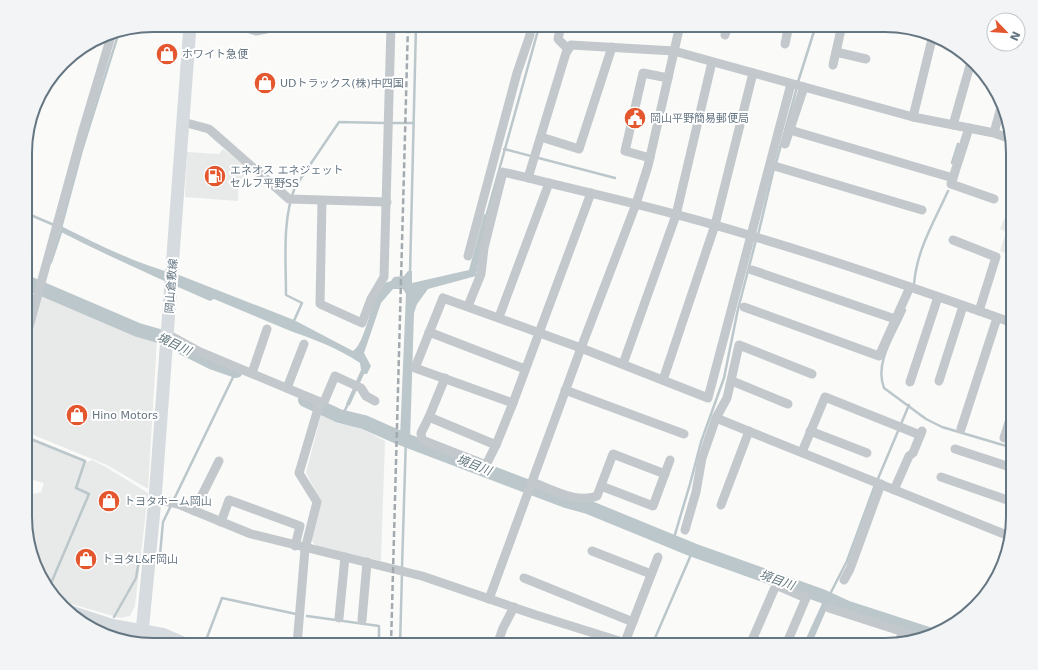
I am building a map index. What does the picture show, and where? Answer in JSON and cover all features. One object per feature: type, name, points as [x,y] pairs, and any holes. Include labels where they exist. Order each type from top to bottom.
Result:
[{"type":"main road","name":"岡山倉敷線","points":[[142,637],[155,499],[189,32]]},
{"type":"main road","points":[[85,617],[142,637],[163,635],[170,638]]},
{"type":"street","points":[[322,201],[320,304],[362,323],[371,299],[384,277],[392,32]]},
{"type":"street","points":[[468,256],[517,74],[530,32]]},
{"type":"street","points":[[560,32],[558,39],[568,49]]},
{"type":"street","points":[[489,599],[565,390],[636,204],[650,158],[678,32]]},
{"type":"street","points":[[785,44],[788,32]]},
{"type":"street","points":[[833,65],[840,32]]},
{"type":"street","points":[[32,317],[83,130],[110,40]]},
{"type":"street","points":[[913,117],[931,41]]},
{"type":"street","points":[[528,178],[568,49],[571,45],[674,51],[913,117],[994,133],[1005,137]]},
{"type":"street","points":[[541,136],[579,149],[612,47]]},
{"type":"street","points":[[836,52],[866,60]]},
{"type":"street","points":[[623,364],[676,215],[712,62]]},
{"type":"street","points":[[954,125],[970,67]]},
{"type":"street","points":[[650,158],[625,151],[642,73],[668,78]]},
{"type":"street","points":[[663,380],[715,225],[753,73]]},
{"type":"street","points":[[785,144],[790,130],[798,86]]},
{"type":"street","points":[[513,403],[415,368],[443,298],[539,332],[708,398],[756,237],[774,166],[798,86]]},
{"type":"street","points":[[994,133],[999,113]]},
{"type":"street","points":[[183,122],[209,129],[291,200],[387,202]]},
{"type":"street","points":[[969,128],[951,184],[994,199]]},
{"type":"street","points":[[790,130],[953,178]]},
{"type":"street","points":[[774,166],[922,210]]},
{"type":"street","points":[[468,306],[481,274],[484,248],[503,172],[636,204],[756,237],[910,287],[1006,321]]},
{"type":"street","points":[[499,317],[549,183]]},
{"type":"street","points":[[445,378],[421,433],[422,440],[486,465],[513,403],[591,193]]},
{"type":"street","points":[[953,240],[996,257],[979,311]]},
{"type":"street","points":[[752,270],[895,319]]},
{"type":"street","points":[[744,307],[880,356],[910,287]]},
{"type":"street","points":[[910,382],[938,297]]},
{"type":"street","points":[[939,381],[963,306]]},
{"type":"street","points":[[961,429],[997,318]]},
{"type":"street","points":[[252,373],[267,330]]},
{"type":"street","points":[[429,332],[525,369]]},
{"type":"street","points":[[167,334],[200,352],[287,388],[319,406]]},
{"type":"street","points":[[287,388],[304,344]]},
{"type":"street","points":[[685,530],[696,492],[702,458],[716,418],[727,398],[739,345],[812,374]]},
{"type":"street","points":[[298,638],[305,549],[317,502],[299,474],[319,406],[324,402],[335,376],[355,386],[366,396],[375,401]]},
{"type":"street","points":[[732,381],[788,404]]},
{"type":"street","points":[[565,390],[684,434]]},
{"type":"street","points":[[802,452],[825,397],[921,433],[913,453],[908,456],[894,490]]},
{"type":"street","points":[[429,417],[496,444]]},
{"type":"street","points":[[716,418],[1005,534]]},
{"type":"street","points":[[721,505],[749,431]]},
{"type":"street","points":[[810,431],[867,453]]},
{"type":"street","points":[[1004,438],[1006,432]]},
{"type":"street","points":[[955,449],[1006,466]]},
{"type":"street","points":[[531,486],[573,497],[590,499],[597,496],[614,454],[665,474]]},
{"type":"street","points":[[601,486],[653,506],[670,460]]},
{"type":"street","points":[[194,511],[219,461]]},
{"type":"street","points":[[941,477],[1006,500]]},
{"type":"street","points":[[844,580],[850,570],[878,483]]},
{"type":"street","points":[[155,499],[194,511],[250,534],[305,549],[403,570],[610,638]]},
{"type":"street","points":[[221,522],[229,500],[300,526],[295,546]]},
{"type":"street","points":[[592,551],[651,574]]},
{"type":"street","points":[[339,618],[346,558]]},
{"type":"street","points":[[629,638],[633,622],[658,558]]},
{"type":"street","points":[[362,620],[367,562]]},
{"type":"street","points":[[524,578],[633,622]]},
{"type":"street","points":[[753,638],[776,585],[806,598],[789,638]]},
{"type":"street","points":[[499,638],[514,607]]},
{"type":"street","points":[[829,608],[912,635]]},
{"type":"street","points":[[901,637],[903,632]]},
{"type":"shaded area","name":"エネオス エネジェット セルフ平野SS","points":[[223,149],[250,169],[239,183],[238,201],[185,197],[187,152],[219,154]]},
{"type":"shaded area","points":[[484,214],[488,216],[476,276],[428,289],[417,304],[414,313],[410,441],[400,438],[406,294],[403,289],[393,289],[381,303],[364,353],[371,366],[367,374],[364,374],[350,405],[347,406],[346,404],[361,370],[360,363],[344,353],[328,345],[214,299],[210,301],[116,259],[61,232],[61,226],[134,260],[179,275],[294,320],[353,351],[357,348],[360,342],[375,299],[385,283],[391,281],[394,277],[404,276],[408,271],[412,271],[412,283],[469,270]]},
{"type":"shaded area","points":[[1006,215],[1006,232],[1000,229]]},
{"type":"shaded area","points":[[1006,232],[1006,253],[1000,251]]},
{"type":"shaded area","points":[[43,293],[157,340],[148,489],[107,465],[32,434],[32,333]]},
{"type":"shaded area","points":[[321,415],[339,424],[357,426],[385,441],[381,561],[316,546],[310,538],[321,501],[306,473]]},
{"type":"shaded area","points":[[32,440],[86,462],[92,460],[148,493],[135,606],[130,616],[120,618],[67,603],[52,584],[38,556],[33,533],[32,494],[41,492],[44,483],[32,480]]},
{"type":"shaded area","points":[[825,597],[831,599],[814,638],[806,638]]},
{"type":"waterway","points":[[410,274],[416,32]]},
{"type":"waterway","points":[[486,217],[537,32]]},
{"type":"waterway","points":[[798,82],[814,32]]},
{"type":"waterway","points":[[61,228],[82,150],[117,37]]},
{"type":"waterway","points":[[776,163],[797,87]]},
{"type":"waterway","points":[[293,323],[302,303],[286,295],[285,254],[286,226],[295,187],[339,122],[384,123]]},
{"type":"waterway","points":[[393,123],[413,123]]},
{"type":"waterway","points":[[952,163],[958,144]]},
{"type":"waterway","points":[[504,149],[615,178]]},
{"type":"waterway","points":[[758,235],[774,168]]},
{"type":"waterway","points":[[914,284],[922,247],[948,191]]},
{"type":"waterway","points":[[32,216],[54,225]]},
{"type":"waterway","points":[[51,262],[62,229]]},
{"type":"waterway","points":[[673,541],[701,442],[724,378],[738,309],[756,240]]},
{"type":"waterway","name":"境目川","points":[[32,285],[138,330],[159,336],[213,363],[236,371]]},
{"type":"waterway","points":[[905,310],[891,338],[884,358],[882,368],[884,388],[926,419],[942,427],[1006,446]]},
{"type":"waterway","points":[[160,555],[163,522],[236,371]]},
{"type":"waterway","name":"境目川","points":[[305,400],[339,416],[364,422],[400,438],[566,501],[588,507],[693,550],[822,596],[848,608],[922,632]]},
{"type":"waterway","points":[[342,416],[348,404]]},
{"type":"waterway","points":[[877,481],[909,405]]},
{"type":"waterway","points":[[402,568],[406,437]]},
{"type":"waterway","points":[[32,439],[85,461],[76,488],[89,494],[51,583]]},
{"type":"waterway","points":[[827,600],[847,561],[875,485]]},
{"type":"waterway","points":[[655,638],[693,550]]},
{"type":"waterway","points":[[114,617],[136,578],[139,560]]},
{"type":"waterway","points":[[400,638],[402,573]]},
{"type":"waterway","points":[[207,638],[222,598],[296,614]]},
{"type":"waterway","points":[[307,616],[379,626],[379,638]]},
{"type":"railway","points":[[391,638],[408,32]]},
{"type":"place","name":"ホワイト急便","points":[[167,54]]},
{"type":"place","name":"UDトラックス(株)中四国","points":[[265,83]]},
{"type":"place","name":"岡山平野簡易郵便局","points":[[635,118]]},
{"type":"place","name":"エネオス エネジェット セルフ平野SS","points":[[215,176]]},
{"type":"place","name":"Hino Motors","points":[[77,415]]},
{"type":"place","name":"トヨタホーム岡山","points":[[109,501]]},
{"type":"place","name":"トヨタL&F岡山","points":[[86,559]]}]
